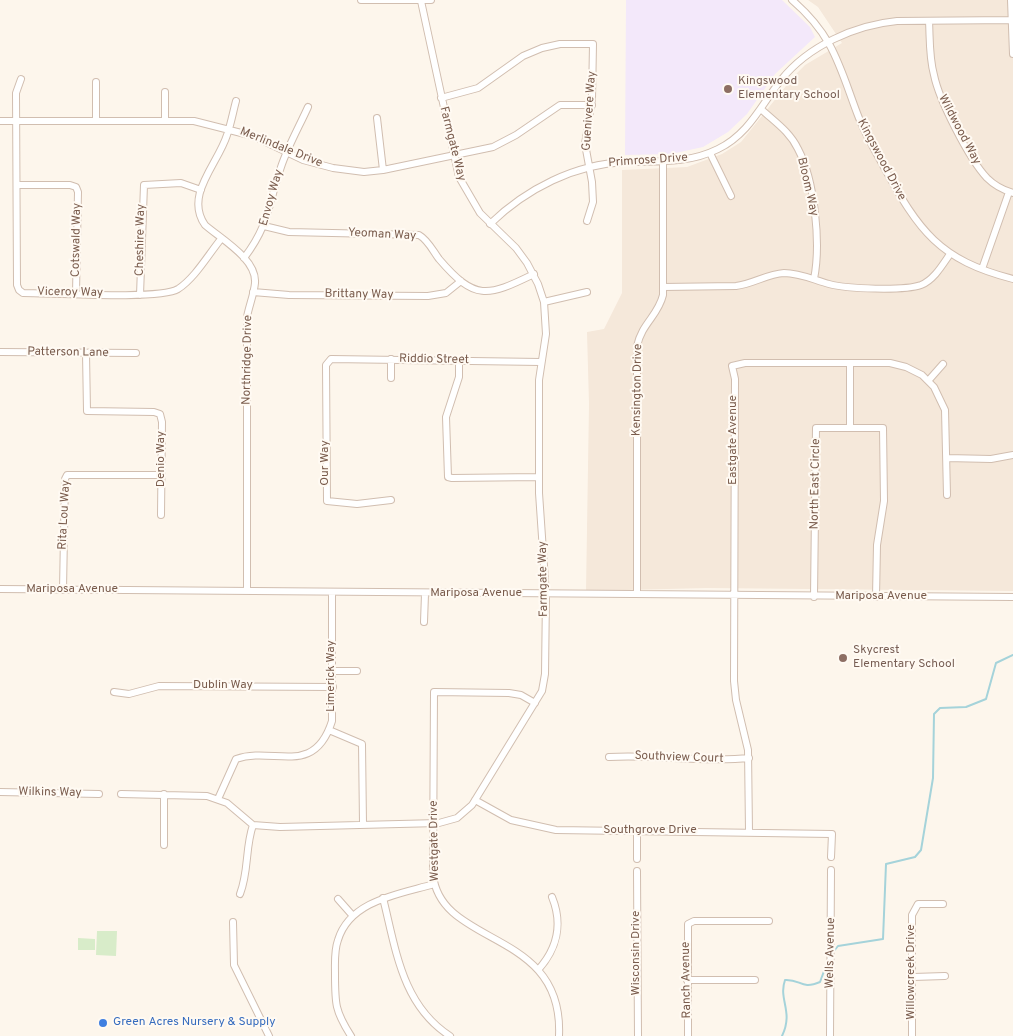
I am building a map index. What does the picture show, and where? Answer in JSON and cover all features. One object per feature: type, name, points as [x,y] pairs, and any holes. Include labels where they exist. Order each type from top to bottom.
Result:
[{"type":"street","points":[[360,0],[431,0]]},
{"type":"street","name":"Kingswood Drive","points":[[792,0],[808,15],[829,42],[844,72],[862,125],[900,195],[919,225],[934,242],[950,254],[982,269],[1013,279]]},
{"type":"street","points":[[1011,0],[1013,54]]},
{"type":"street","name":"Farmgate Way","points":[[121,794],[194,794],[218,799],[253,824],[280,827],[434,824],[457,818],[465,813],[475,800],[535,703],[545,679],[546,594],[539,477],[541,362],[546,334],[544,302],[534,274],[516,248],[490,224],[468,195],[453,156],[421,1]]},
{"type":"street","name":"Primrose Drive","points":[[490,224],[510,206],[563,175],[589,167],[627,162],[663,163],[688,159],[719,149],[746,129],[762,110],[789,71],[829,42],[855,30],[881,23],[1012,20]]},
{"type":"street","name":"Wildwood Way","points":[[929,21],[934,75],[946,110],[983,173],[993,184],[1011,193]]},
{"type":"street","name":"Guenivere Way","points":[[441,98],[478,88],[523,56],[542,48],[560,44],[592,44],[592,105],[585,139],[592,182],[592,202],[587,221]]},
{"type":"street","name":"Viceroy Way","points":[[21,80],[16,94],[17,285],[19,290],[23,293],[161,294],[178,289],[221,239]]},
{"type":"street","points":[[96,82],[96,121]]},
{"type":"street","points":[[165,92],[165,120]]},
{"type":"street","name":"Northridge Drive","points":[[236,101],[229,128],[201,190],[198,204],[201,218],[221,239],[244,258],[254,275],[253,292],[247,317],[247,590]]},
{"type":"street","name":"Merlindale Drive","points":[[0,121],[194,121],[229,128],[287,151],[303,160],[333,168],[364,172],[383,170],[493,147],[507,141],[560,105],[592,105]]},
{"type":"street","name":"Envoy Way","points":[[244,258],[258,241],[287,151],[308,107]]},
{"type":"street","name":"Bloom Way","points":[[762,110],[783,127],[798,149],[803,162],[817,231],[817,265],[814,279]]},
{"type":"street","points":[[377,118],[383,170]]},
{"type":"street","points":[[710,152],[731,196]]},
{"type":"street","name":"Kensington Drive","points":[[637,594],[637,346],[643,327],[661,302],[663,287],[663,163]]},
{"type":"street","name":"Cheshire Way","points":[[140,294],[144,185],[181,184],[201,190]]},
{"type":"street","name":"Cotswald Way","points":[[17,185],[70,185],[76,187],[78,192],[76,293]]},
{"type":"street","points":[[982,269],[1011,193]]},
{"type":"street","name":"Yeoman Way","points":[[264,226],[288,232],[419,235],[461,281],[476,290],[497,292],[534,274]]},
{"type":"street","points":[[663,287],[746,285],[770,275],[785,273],[838,286],[856,288],[908,287],[922,285],[938,271],[950,254]]},
{"type":"street","name":"Brittany Way","points":[[253,292],[289,295],[428,296],[446,293],[461,281]]},
{"type":"street","points":[[544,302],[587,292]]},
{"type":"street","name":"Patterson Lane","points":[[0,352],[136,353]]},
{"type":"street","name":"Denio Way","points":[[86,353],[87,410],[154,412],[160,414],[161,515]]},
{"type":"street","name":"Riddio Street","points":[[328,361],[331,359],[391,359],[541,362]]},
{"type":"street","points":[[391,359],[391,378]]},
{"type":"street","points":[[459,360],[459,377],[446,417],[448,477],[539,477]]},
{"type":"street","name":"Our Way","points":[[328,361],[326,365],[327,501],[357,504],[390,500]]},
{"type":"street","name":"Eastgate Avenue","points":[[749,832],[749,758],[746,737],[735,694],[734,379],[732,366],[745,363],[898,365],[914,370],[928,381],[939,394],[945,410],[947,495]]},
{"type":"street","points":[[850,364],[850,428]]},
{"type":"street","points":[[928,381],[943,364]]},
{"type":"street","name":"North East Circle","points":[[814,597],[816,428],[883,428],[884,501],[876,544],[876,597]]},
{"type":"street","points":[[947,458],[991,459],[1013,454]]},
{"type":"street","name":"Rita Lou Way","points":[[63,590],[65,479],[67,474],[161,475]]},
{"type":"street","name":"Mariposa Avenue","points":[[0,589],[247,590],[425,594],[1013,597]]},
{"type":"street","name":"Limerick Way","points":[[218,799],[236,759],[242,757],[287,758],[306,754],[317,748],[329,730],[332,721],[333,687],[332,593]]},
{"type":"street","points":[[424,622],[425,594]]},
{"type":"street","points":[[333,671],[357,672]]},
{"type":"street","name":"Dublin Way","points":[[114,692],[129,694],[159,686],[333,687]]},
{"type":"street","name":"Westgate Drive","points":[[535,703],[521,695],[509,693],[434,692],[434,884],[442,902],[452,913],[519,952],[538,970],[555,999],[559,1018],[559,1036]]},
{"type":"street","points":[[329,730],[362,744],[363,824]]},
{"type":"street","name":"Southview Court","points":[[609,758],[658,756],[708,760],[749,758]]},
{"type":"street","name":"Wilkins Way","points":[[0,792],[100,794]]},
{"type":"street","points":[[164,794],[164,846]]},
{"type":"street","name":"Southgrove Drive","points":[[475,800],[504,817],[532,826],[564,830],[832,834],[831,858]]},
{"type":"street","points":[[240,894],[245,883],[248,843],[253,824]]},
{"type":"street","points":[[637,831],[637,860]]},
{"type":"street","name":"Wells Avenue","points":[[830,1036],[831,870]]},
{"type":"street","name":"Wisconsin Drive","points":[[637,871],[638,1036]]},
{"type":"street","points":[[352,1036],[336,1010],[335,952],[341,932],[353,916],[363,908],[383,898],[434,884]]},
{"type":"street","points":[[538,970],[549,956],[556,939],[558,922],[552,897]]},
{"type":"street","points":[[338,898],[353,916]]},
{"type":"street","points":[[383,898],[402,975],[410,994],[428,1018],[450,1036]]},
{"type":"street","name":"Willowcreek Drive","points":[[912,1036],[913,911],[918,904],[943,904]]},
{"type":"street","name":"Ranch Avenue","points":[[688,1036],[688,924],[694,921],[769,921]]},
{"type":"street","points":[[233,922],[234,965],[269,1036]]},
{"type":"street","points":[[913,977],[945,976]]},
{"type":"street","points":[[687,980],[755,980]]},
{"type":"shaded area","points":[[626,0],[782,0],[810,27],[815,37],[775,74],[747,114],[728,132],[703,147],[671,154],[625,155]]},
{"type":"shaded area","points":[[808,0],[1013,0],[1013,591],[707,588],[586,591],[589,404],[587,332],[604,329],[622,293],[622,170],[687,167],[722,154],[741,142],[805,65],[842,43],[818,7]]},
{"type":"green space","points":[[97,931],[117,931],[116,956],[96,955]]},
{"type":"green space","points":[[78,938],[95,939],[95,950],[78,950]]},
{"type":"waterway","points":[[834,951],[838,946],[883,939],[886,864],[915,857],[921,850],[933,778],[934,714],[940,708],[966,707],[986,699],[996,663],[1013,655]]},
{"type":"waterway","points":[[782,1036],[787,1020],[783,994],[785,980],[805,985],[820,982],[827,963]]},
{"type":"place","name":"Kingswood Elementary School","points":[[728,89]]},
{"type":"place","name":"Skycrest Elementary School","points":[[843,658]]},
{"type":"place","name":"Green Acres Nursery & Supply","points":[[103,1023]]}]
